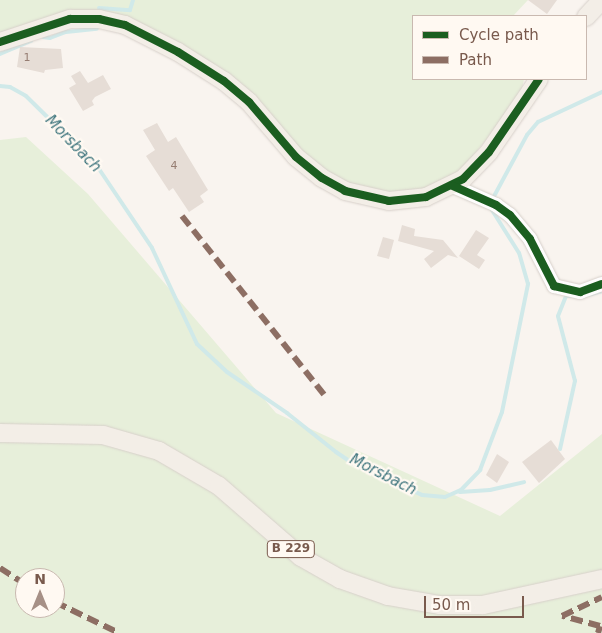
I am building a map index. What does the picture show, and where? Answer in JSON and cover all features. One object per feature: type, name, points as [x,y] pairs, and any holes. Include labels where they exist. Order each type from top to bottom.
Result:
[{"type":"main road","points":[[587,16],[602,0]]},
{"type":"main road","points":[[0,42],[70,19],[99,19],[125,25],[171,48],[224,81],[248,102],[296,157],[322,178],[345,191],[376,199],[402,201],[426,197],[453,186],[481,162],[538,80]]},
{"type":"main road","name":"B 229","points":[[0,433],[103,434],[159,451],[219,486],[301,557],[340,579],[388,596],[440,604],[483,604],[602,579]]},
{"type":"street","points":[[453,186],[490,203],[510,215],[530,239],[554,286],[580,292],[602,284]]},
{"type":"green space","points":[[0,0],[528,0],[514,15],[412,15],[412,80],[524,80],[520,99],[457,175],[435,189],[383,196],[338,181],[209,72],[95,13],[0,35]]},
{"type":"green space","points":[[26,137],[88,194],[276,413],[500,516],[602,434],[602,633],[0,633],[0,140]]},
{"type":"building","points":[[528,0],[557,0],[547,14]]},
{"type":"building","points":[[20,47],[61,49],[63,68],[45,70],[44,73],[17,67]]},
{"type":"building","points":[[80,71],[88,83],[103,75],[111,89],[95,97],[92,101],[94,105],[83,111],[69,88],[76,84],[71,76]]},
{"type":"building","points":[[157,123],[168,142],[176,137],[208,190],[200,196],[204,202],[189,212],[173,188],[169,191],[146,156],[155,150],[143,130]]},
{"type":"building","points":[[402,225],[415,229],[414,236],[443,240],[458,258],[448,255],[431,268],[424,259],[434,251],[398,241]]},
{"type":"building","points":[[476,230],[489,238],[477,255],[485,260],[479,269],[459,256]]},
{"type":"building","points":[[383,237],[394,240],[389,259],[377,256]]},
{"type":"building","points":[[551,440],[565,459],[539,483],[522,462]]},
{"type":"building","points":[[497,454],[509,462],[497,483],[486,475]]},
{"type":"waterway","points":[[99,8],[130,10],[133,0]]},
{"type":"waterway","points":[[43,37],[50,38],[66,32],[97,29]]},
{"type":"waterway","points":[[0,54],[31,41]]},
{"type":"waterway","name":"Morsbach","points":[[0,86],[10,87],[26,96],[97,166],[152,248],[197,344],[227,372],[287,413],[336,452],[357,466],[422,495],[445,497],[461,490],[480,470],[502,412],[528,284],[519,253],[490,207]]},
{"type":"waterway","name":"Morsbach","points":[[492,200],[527,135],[538,122],[602,92]]},
{"type":"waterway","points":[[580,297],[602,291]]},
{"type":"waterway","points":[[560,449],[575,381],[558,316],[566,296],[571,296]]},
{"type":"waterway","points":[[460,492],[490,490],[524,482]]},
{"type":"marked path","points":[[182,216],[327,398]]},
{"type":"marked path","points":[[0,568],[15,578]]},
{"type":"marked path","points":[[598,633],[600,626],[562,616],[602,597]]},
{"type":"marked path","points":[[65,607],[119,633]]},
{"type":"cycle path","points":[[0,42],[70,19],[99,19],[125,25],[178,52],[224,81],[249,102],[296,157],[322,178],[345,191],[389,201],[426,197],[463,179],[489,152],[538,80]]},
{"type":"cycle path","points":[[453,186],[496,205],[510,215],[530,239],[554,286],[580,292],[602,284]]}]
